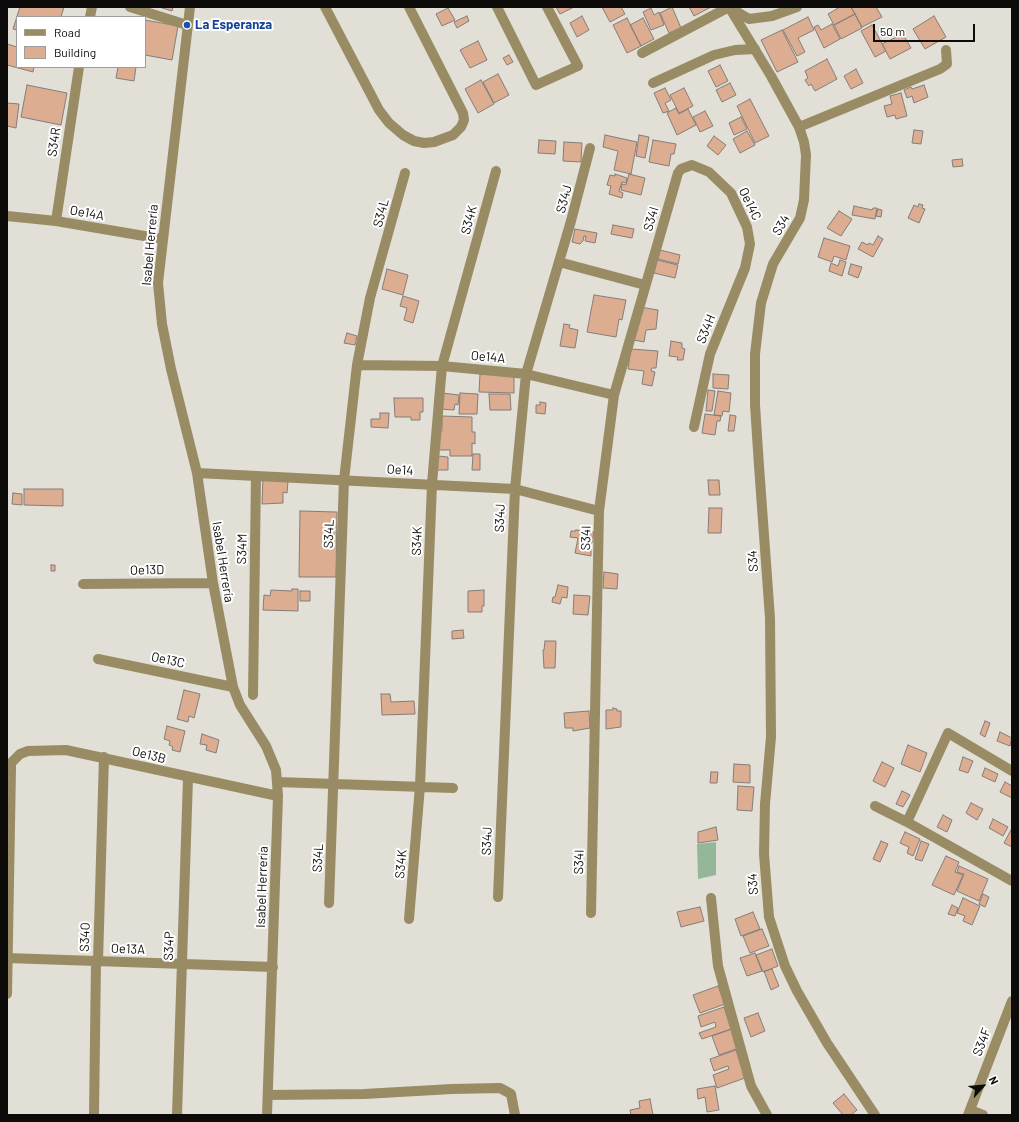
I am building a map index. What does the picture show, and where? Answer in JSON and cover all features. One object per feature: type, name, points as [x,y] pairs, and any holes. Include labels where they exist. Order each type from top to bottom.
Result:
[{"type":"street","points":[[130,7],[187,25]]},
{"type":"street","name":"Isabel Herrería","points":[[190,7],[158,283],[162,324],[171,369],[197,473],[212,582],[233,687],[240,705],[266,746],[276,770],[278,796],[267,1115]]},
{"type":"street","points":[[325,7],[379,110],[403,135],[414,141],[424,143],[434,142],[453,135],[461,127],[464,120],[463,113],[409,7]]},
{"type":"street","points":[[497,7],[536,85],[578,66],[547,7]]},
{"type":"street","points":[[642,53],[729,7],[749,19],[772,16],[797,7]]},
{"type":"street","name":"S34","points":[[729,7],[755,49],[799,127],[804,142],[806,156],[804,200],[800,218],[773,264],[761,303],[755,354],[758,451],[770,618],[770,737],[765,818],[769,917],[788,972],[828,1043],[875,1115]]},
{"type":"street","points":[[653,83],[714,55],[735,50],[755,49]]},
{"type":"street","points":[[799,127],[940,69],[947,64],[948,60],[946,50]]},
{"type":"street","name":"S34R","points":[[56,220],[79,68]]},
{"type":"street","name":"S34J","points":[[498,897],[515,489],[526,374],[559,262],[590,148]]},
{"type":"street","name":"Oe14C","points":[[678,173],[687,166],[698,166],[709,172],[726,186],[735,199],[748,227],[750,244]]},
{"type":"street","name":"S34K","points":[[409,919],[420,786],[432,484],[442,366],[496,171]]},
{"type":"street","name":"S34L","points":[[329,903],[344,480],[357,365],[370,298],[405,173]]},
{"type":"street","name":"S34I","points":[[591,914],[599,510],[614,395],[678,173]]},
{"type":"street","name":"Oe14A","points":[[7,216],[56,220],[162,239]]},
{"type":"street","name":"S34H","points":[[694,426],[710,354],[744,268],[750,244]]},
{"type":"street","points":[[559,262],[645,285]]},
{"type":"street","name":"Oe14A","points":[[357,365],[442,366],[526,374],[614,395]]},
{"type":"street","name":"Oe14","points":[[197,473],[515,489],[599,510]]},
{"type":"street","name":"S34M","points":[[253,696],[256,476]]},
{"type":"street","name":"Oe13D","points":[[83,584],[212,582]]},
{"type":"street","name":"Oe13C","points":[[98,659],[233,687]]},
{"type":"street","points":[[907,822],[948,733],[1012,771]]},
{"type":"street","name":"Oe13B","points":[[8,958],[11,769],[15,758],[28,751],[66,750],[104,757],[188,778],[278,796]]},
{"type":"street","name":"S34O","points":[[94,1115],[96,961],[98,961],[104,757]]},
{"type":"street","name":"S34P","points":[[177,1115],[188,778]]},
{"type":"street","points":[[277,782],[453,788]]},
{"type":"street","points":[[875,806],[907,822],[1012,881]]},
{"type":"street","points":[[711,898],[718,966],[751,1086],[767,1115]]},
{"type":"street","points":[[7,994],[8,958]]},
{"type":"street","name":"Oe13A","points":[[8,958],[273,967]]},
{"type":"street","name":"S34F","points":[[969,1113],[1012,1001]]},
{"type":"street","points":[[268,1095],[364,1094],[500,1088],[511,1094],[515,1115]]},
{"type":"street","points":[[969,1113],[983,1115]]},
{"type":"green space","points":[[716,842],[716,875],[698,879],[697,844]]},
{"type":"building","points":[[20,7],[64,7],[61,16],[17,16]]},
{"type":"building","points":[[159,7],[173,7],[172,11]]},
{"type":"building","points":[[556,7],[574,7],[560,14]]},
{"type":"building","points":[[602,7],[621,7],[625,14],[610,22]]},
{"type":"building","points":[[672,7],[681,28],[669,33],[660,13]]},
{"type":"building","points":[[689,7],[711,7],[694,16]]},
{"type":"building","points":[[840,7],[851,7],[855,14],[834,25],[828,14]]},
{"type":"building","points":[[851,7],[876,7],[882,17],[862,27]]},
{"type":"building","points":[[448,8],[455,20],[442,26],[436,14]]},
{"type":"building","points":[[651,8],[654,15],[659,12],[664,25],[651,30],[643,12]]},
{"type":"building","points":[[855,14],[862,28],[841,39],[834,25]]},
{"type":"building","points":[[467,16],[469,21],[457,28],[454,22]]},
{"type":"building","points":[[582,16],[589,30],[577,37],[570,23]]},
{"type":"building","points":[[934,16],[946,37],[925,49],[913,29]]},
{"type":"building","points":[[808,17],[814,30],[798,38],[805,52],[797,56],[783,30]]},
{"type":"building","points":[[627,18],[641,46],[627,53],[613,25]]},
{"type":"building","points":[[643,18],[654,39],[641,46],[630,25]]},
{"type":"building","points":[[16,20],[16,30],[13,29]]},
{"type":"building","points":[[146,20],[178,26],[172,60],[146,55]]},
{"type":"building","points":[[832,24],[840,39],[824,48],[814,27],[818,25],[821,30]]},
{"type":"building","points":[[872,25],[886,51],[875,57],[861,31]]},
{"type":"building","points":[[782,30],[798,62],[777,72],[761,40]]},
{"type":"building","points":[[903,34],[911,48],[890,59],[882,44]]},
{"type":"building","points":[[478,41],[487,60],[470,68],[460,50]]},
{"type":"building","points":[[7,44],[16,47],[16,67],[7,65]]},
{"type":"building","points":[[509,55],[513,62],[507,65],[503,58]]},
{"type":"building","points":[[827,59],[837,79],[815,91],[811,84],[809,86],[805,80],[808,78],[805,71]]},
{"type":"building","points":[[720,65],[728,81],[716,87],[708,71]]},
{"type":"building","points":[[18,68],[34,68],[33,72]]},
{"type":"building","points":[[118,68],[136,68],[134,81],[116,78]]},
{"type":"building","points":[[856,69],[863,83],[851,89],[844,76]]},
{"type":"building","points":[[498,74],[509,95],[494,103],[483,82]]},
{"type":"building","points":[[481,80],[494,104],[478,113],[465,89]]},
{"type":"building","points":[[730,83],[736,95],[722,102],[716,90]]},
{"type":"building","points":[[27,85],[67,93],[61,125],[21,117]]},
{"type":"building","points":[[924,85],[928,97],[914,103],[912,96],[907,98],[904,90],[911,87],[912,89]]},
{"type":"building","points":[[665,88],[671,100],[665,103],[669,111],[663,113],[654,93]]},
{"type":"building","points":[[684,88],[693,106],[679,113],[670,95]]},
{"type":"building","points":[[901,93],[907,116],[896,119],[895,115],[887,117],[884,106],[892,104],[890,96]]},
{"type":"building","points":[[750,99],[769,136],[755,143],[737,106]]},
{"type":"building","points":[[7,103],[19,104],[16,128],[7,126]]},
{"type":"building","points":[[676,108],[679,114],[688,109],[696,125],[677,135],[667,113]]},
{"type":"building","points":[[705,111],[713,126],[700,132],[693,117]]},
{"type":"building","points":[[741,117],[747,129],[734,135],[729,123]]},
{"type":"building","points":[[914,130],[923,131],[921,144],[912,143]]},
{"type":"building","points":[[747,131],[755,145],[740,153],[733,139]]},
{"type":"building","points":[[605,135],[637,142],[631,174],[614,170],[618,151],[603,147]]},
{"type":"building","points":[[639,135],[649,137],[645,158],[636,156]]},
{"type":"building","points":[[714,136],[726,145],[718,155],[707,146]]},
{"type":"building","points":[[539,140],[556,141],[555,154],[538,153]]},
{"type":"building","points":[[653,140],[676,144],[674,154],[671,154],[669,166],[649,162]]},
{"type":"building","points":[[564,142],[582,143],[581,162],[563,161]]},
{"type":"building","points":[[962,159],[963,166],[953,167],[952,160]]},
{"type":"building","points":[[615,174],[627,178],[626,183],[622,182],[619,191],[623,193],[622,198],[609,194],[611,186],[607,185],[610,175],[615,176]]},
{"type":"building","points":[[629,174],[645,178],[641,195],[621,190],[622,184],[626,185]]},
{"type":"building","points":[[919,204],[923,205],[922,208],[925,209],[919,223],[908,218],[914,205],[918,207]]},
{"type":"building","points":[[854,206],[872,210],[873,208],[877,208],[875,219],[852,215]]},
{"type":"building","points":[[878,209],[882,210],[881,217],[876,216]]},
{"type":"building","points":[[839,211],[852,219],[841,236],[827,228]]},
{"type":"building","points":[[613,225],[634,229],[632,238],[611,234]]},
{"type":"building","points":[[575,229],[597,233],[595,243],[585,241],[586,236],[584,236],[583,241],[580,244],[572,242]]},
{"type":"building","points":[[878,236],[883,239],[873,257],[858,249],[862,242],[868,245],[869,243],[873,245]]},
{"type":"building","points":[[824,238],[850,246],[846,260],[834,256],[832,262],[818,257]]},
{"type":"building","points":[[660,250],[680,255],[678,264],[658,259]]},
{"type":"building","points":[[657,260],[678,265],[675,278],[654,273]]},
{"type":"building","points":[[840,260],[846,262],[842,276],[829,271],[831,263],[838,266]]},
{"type":"building","points":[[851,264],[862,267],[858,278],[848,274]]},
{"type":"building","points":[[387,269],[408,275],[403,295],[382,289]]},
{"type":"building","points":[[594,295],[626,300],[622,320],[619,319],[616,337],[587,332]]},
{"type":"building","points":[[403,296],[419,301],[413,323],[404,320],[407,308],[400,306]]},
{"type":"building","points":[[640,307],[658,310],[656,329],[646,330],[644,342],[634,340]]},
{"type":"building","points":[[564,324],[570,325],[569,328],[578,330],[575,348],[560,346]]},
{"type":"building","points":[[347,333],[357,336],[355,345],[344,343]]},
{"type":"building","points":[[671,341],[682,343],[682,348],[685,349],[683,360],[677,360],[678,357],[669,356]]},
{"type":"building","points":[[631,349],[658,351],[656,368],[652,368],[651,371],[655,372],[652,386],[642,384],[644,371],[628,369]]},
{"type":"building","points":[[480,374],[514,375],[514,393],[479,392]]},
{"type":"building","points":[[713,374],[729,375],[728,389],[713,388]]},
{"type":"building","points":[[708,390],[715,391],[712,411],[706,411]]},
{"type":"building","points":[[718,391],[731,393],[729,412],[723,411],[722,416],[714,415]]},
{"type":"building","points":[[442,393],[459,395],[458,405],[455,404],[454,410],[440,409]]},
{"type":"building","points":[[460,393],[478,394],[477,414],[459,414]]},
{"type":"building","points":[[489,394],[510,394],[511,410],[490,410]]},
{"type":"building","points":[[394,398],[423,398],[423,412],[420,412],[420,420],[411,420],[411,417],[395,417]]},
{"type":"building","points":[[540,402],[546,403],[545,414],[536,413],[536,405],[540,405]]},
{"type":"building","points":[[380,413],[389,413],[388,428],[371,427],[371,419],[380,419]]},
{"type":"building","points":[[705,414],[721,416],[720,421],[717,421],[715,435],[702,433]]},
{"type":"building","points":[[730,415],[736,416],[734,431],[728,431]]},
{"type":"building","points":[[442,416],[472,417],[472,432],[475,432],[475,444],[472,443],[472,456],[450,456],[450,450],[439,450],[439,431],[442,431]]},
{"type":"building","points":[[473,454],[480,454],[480,470],[472,470]]},
{"type":"building","points":[[438,456],[448,457],[448,470],[437,470]]},
{"type":"building","points":[[263,477],[288,481],[287,493],[283,492],[283,503],[262,504]]},
{"type":"building","points":[[708,480],[719,480],[720,495],[709,495]]},
{"type":"building","points":[[24,489],[63,489],[63,506],[24,505]]},
{"type":"building","points":[[13,493],[22,494],[22,505],[12,504]]},
{"type":"building","points":[[709,508],[722,508],[721,533],[708,533]]},
{"type":"building","points":[[300,511],[337,512],[336,577],[299,577]]},
{"type":"building","points":[[576,530],[594,532],[592,543],[591,542],[591,556],[575,553],[578,538],[570,537],[571,531]]},
{"type":"building","points":[[51,565],[55,565],[55,571],[51,571]]},
{"type":"building","points":[[604,572],[618,574],[617,589],[603,588]]},
{"type":"building","points":[[558,585],[568,587],[567,598],[562,597],[560,604],[552,602]]},
{"type":"building","points":[[292,589],[298,589],[298,611],[263,610],[264,595],[270,596],[271,590],[292,591]]},
{"type":"building","points":[[484,590],[484,606],[482,606],[482,612],[468,612],[468,591]]},
{"type":"building","points":[[300,591],[310,591],[310,601],[300,601]]},
{"type":"building","points":[[574,595],[590,596],[588,615],[573,614]]},
{"type":"building","points":[[463,630],[464,638],[452,639],[452,631]]},
{"type":"building","points":[[545,641],[556,641],[555,668],[544,668],[543,650]]},
{"type":"building","points":[[184,690],[200,694],[194,718],[189,716],[188,722],[177,719]]},
{"type":"building","points":[[381,694],[390,694],[391,702],[414,701],[415,714],[382,715]]},
{"type":"building","points":[[613,708],[617,709],[617,711],[621,711],[621,727],[606,729],[606,710],[613,710]]},
{"type":"building","points":[[589,711],[590,728],[573,731],[573,728],[565,728],[564,713]]},
{"type":"building","points":[[985,721],[990,723],[985,737],[980,734]]},
{"type":"building","points":[[167,726],[185,731],[180,752],[172,750],[173,747],[169,745],[170,741],[164,739]]},
{"type":"building","points":[[1000,732],[1012,738],[1010,746],[997,741]]},
{"type":"building","points":[[202,734],[219,740],[216,753],[206,750],[207,745],[200,744]]},
{"type":"building","points":[[908,745],[927,753],[920,772],[901,764]]},
{"type":"building","points":[[963,757],[973,761],[968,773],[959,770]]},
{"type":"building","points":[[882,762],[894,768],[885,787],[873,781]]},
{"type":"building","points":[[734,764],[750,765],[750,783],[733,782]]},
{"type":"building","points":[[985,768],[998,774],[995,782],[982,776]]},
{"type":"building","points":[[711,772],[718,772],[717,783],[710,783]]},
{"type":"building","points":[[1005,782],[1012,786],[1012,798],[1000,792]]},
{"type":"building","points":[[738,786],[754,787],[752,811],[737,810]]},
{"type":"building","points":[[902,791],[910,795],[903,807],[896,804]]},
{"type":"building","points":[[971,803],[983,809],[977,820],[966,813]]},
{"type":"building","points":[[943,815],[952,820],[947,832],[937,827]]},
{"type":"building","points":[[993,819],[1008,827],[1003,836],[989,828]]},
{"type":"building","points":[[716,827],[718,840],[698,843],[698,832]]},
{"type":"building","points":[[1011,830],[1012,831],[1012,847],[1004,843]]},
{"type":"building","points":[[905,832],[920,839],[913,856],[907,853],[909,847],[900,843]]},
{"type":"building","points":[[881,841],[888,844],[880,862],[873,859]]},
{"type":"building","points":[[921,841],[929,844],[922,861],[915,859]]},
{"type":"building","points":[[946,856],[959,862],[955,872],[963,875],[954,895],[932,885]]},
{"type":"building","points":[[959,866],[988,879],[979,901],[957,891],[964,874],[957,872]]},
{"type":"building","points":[[983,894],[989,897],[985,907],[979,904]]},
{"type":"building","points":[[963,898],[980,906],[972,925],[963,921],[965,916],[957,913]]},
{"type":"building","points":[[952,905],[958,908],[955,916],[948,914]]},
{"type":"building","points":[[700,907],[704,921],[681,927],[677,912]]},
{"type":"building","points":[[753,912],[760,929],[741,936],[735,919]]},
{"type":"building","points":[[762,929],[769,946],[750,953],[743,936]]},
{"type":"building","points":[[772,949],[778,966],[763,972],[756,955]]},
{"type":"building","points":[[755,953],[762,971],[747,976],[740,958]]},
{"type":"building","points":[[772,969],[779,986],[771,990],[764,971]]},
{"type":"building","points":[[718,986],[725,1004],[700,1013],[693,995]]},
{"type":"building","points":[[724,1007],[731,1029],[702,1039],[699,1033],[716,1027],[715,1022],[701,1027],[698,1016]]},
{"type":"building","points":[[758,1013],[765,1031],[751,1037],[744,1018]]},
{"type":"building","points":[[732,1029],[739,1048],[719,1055],[712,1036]]},
{"type":"building","points":[[736,1050],[745,1078],[717,1088],[713,1075],[729,1069],[728,1066],[714,1071],[710,1059]]},
{"type":"building","points":[[715,1086],[719,1110],[707,1112],[705,1097],[698,1099],[697,1089]]},
{"type":"building","points":[[844,1094],[857,1110],[851,1115],[843,1115],[833,1103]]},
{"type":"building","points":[[650,1099],[653,1115],[631,1115],[630,1110],[640,1108],[639,1101]]},
{"type":"place","name":"La Esperanza","points":[[187,25]]}]
